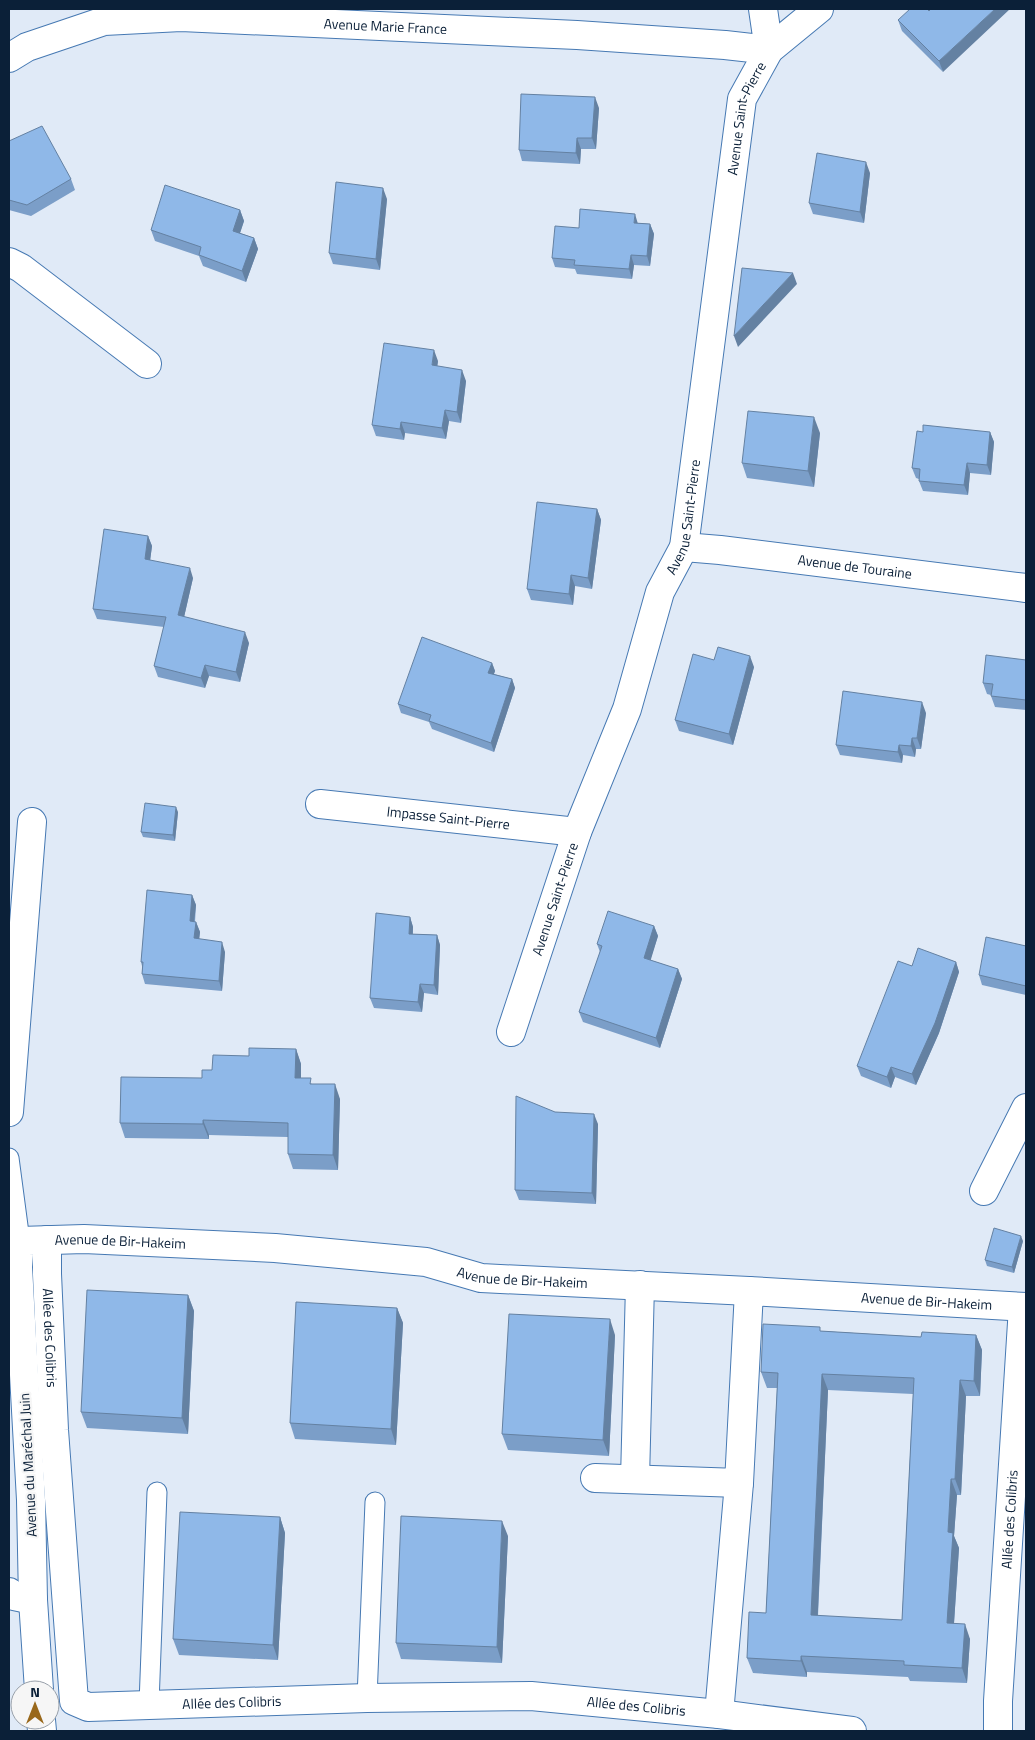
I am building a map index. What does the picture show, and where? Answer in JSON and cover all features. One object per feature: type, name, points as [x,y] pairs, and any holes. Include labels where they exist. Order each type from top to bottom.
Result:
[{"type":"street","points":[[763,9],[768,50]]},
{"type":"street","name":"Avenue Saint-Pierre","points":[[511,1032],[578,832],[627,709],[660,592],[684,547],[742,99],[768,50],[819,9]]},
{"type":"street","name":"Avenue Marie France","points":[[9,58],[27,47],[104,21],[181,17],[578,35],[725,44],[768,50]]},
{"type":"street","points":[[9,262],[21,268],[147,364]]},
{"type":"street","name":"Avenue de Touraine","points":[[684,547],[1026,588]]},
{"type":"street","name":"Impasse Saint-Pierre","points":[[320,804],[578,832]]},
{"type":"street","points":[[9,1112],[32,822]]},
{"type":"street","points":[[984,1191],[1026,1108]]},
{"type":"street","name":"Avenue de Bir-Hakeim","points":[[20,1241],[84,1239],[275,1248],[426,1262],[481,1278],[1024,1307]]},
{"type":"street","name":"Allée des Colibris","points":[[47,1240],[54,1430],[74,1701],[88,1707],[367,1698],[531,1696],[720,1714],[852,1731]]},
{"type":"street","name":"Avenue du Maréchal Juin","points":[[20,1241],[18,1267],[31,1500],[21,1596],[37,1680]]},
{"type":"street","points":[[635,1479],[640,1285]]},
{"type":"street","points":[[720,1714],[739,1483],[749,1291]]},
{"type":"street","name":"Allée des Colibris","points":[[998,1731],[998,1701],[1024,1307]]},
{"type":"street","points":[[595,1478],[739,1483]]},
{"type":"lane","points":[[9,1158],[20,1241]]},
{"type":"lane","points":[[149,1704],[156,1492]]},
{"type":"lane","points":[[367,1698],[375,1502]]},
{"type":"building","points":[[910,9],[927,9],[929,11],[931,9],[995,9],[939,61],[898,20]]},
{"type":"building","points":[[521,94],[595,97],[592,138],[577,138],[576,153],[519,150]]},
{"type":"building","points":[[42,126],[71,179],[27,205],[9,200],[9,141]]},
{"type":"building","points":[[817,153],[866,162],[860,212],[809,203]]},
{"type":"building","points":[[336,182],[383,188],[376,259],[329,253]]},
{"type":"building","points":[[165,185],[240,210],[233,231],[254,238],[242,271],[199,255],[201,247],[151,230]]},
{"type":"building","points":[[580,209],[635,214],[634,223],[650,224],[647,256],[631,255],[629,269],[574,265],[575,260],[552,258],[555,226],[579,228]]},
{"type":"building","points":[[742,268],[793,273],[734,336]]},
{"type":"building","points":[[384,343],[434,350],[432,365],[462,370],[457,412],[445,410],[442,428],[401,422],[400,429],[372,425]]},
{"type":"building","points":[[748,411],[814,417],[808,471],[742,463]]},
{"type":"building","points":[[923,425],[990,432],[987,465],[967,463],[964,485],[919,481],[920,469],[912,468],[917,431],[923,432]]},
{"type":"building","points":[[537,502],[597,509],[588,578],[571,575],[569,594],[527,589]]},
{"type":"building","points":[[104,529],[148,536],[145,559],[190,568],[178,615],[245,632],[236,672],[205,665],[201,678],[154,666],[166,617],[93,609]]},
{"type":"building","points":[[422,637],[492,663],[488,673],[512,679],[491,743],[429,721],[431,715],[398,704]]},
{"type":"building","points":[[718,647],[750,656],[729,734],[675,720],[693,654],[714,660]]},
{"type":"building","points":[[986,655],[1026,660],[1026,700],[991,696],[993,684],[983,683]]},
{"type":"building","points":[[843,691],[922,702],[917,738],[912,738],[911,746],[899,745],[898,752],[836,745]]},
{"type":"building","points":[[145,803],[176,807],[173,835],[141,832]]},
{"type":"building","points":[[147,890],[192,895],[190,921],[196,922],[194,938],[222,942],[219,981],[142,974],[143,962],[141,962]]},
{"type":"building","points":[[608,911],[654,926],[644,958],[678,969],[656,1038],[579,1012],[602,946],[597,944]]},
{"type":"building","points":[[376,913],[410,917],[409,934],[437,935],[434,985],[420,984],[418,1002],[370,998]]},
{"type":"building","points":[[986,937],[1026,946],[1026,986],[979,975]]},
{"type":"building","points":[[918,948],[956,962],[935,1023],[912,1074],[891,1067],[887,1077],[857,1066],[898,961],[912,966]]},
{"type":"building","points":[[249,1048],[296,1049],[295,1078],[311,1078],[310,1084],[335,1084],[333,1155],[288,1154],[288,1123],[203,1120],[203,1124],[120,1123],[121,1077],[202,1078],[202,1070],[212,1070],[213,1055],[249,1056]]},
{"type":"building","points":[[516,1096],[555,1112],[594,1114],[592,1193],[515,1190]]},
{"type":"building","points":[[994,1228],[1021,1236],[1012,1267],[985,1260]]},
{"type":"building","points":[[87,1290],[188,1295],[182,1418],[81,1412]]},
{"type":"building","points":[[296,1302],[397,1308],[391,1429],[290,1423]]},
{"type":"building","points":[[509,1314],[610,1319],[603,1440],[502,1434]]},
{"type":"building","points":[[763,1324],[820,1327],[820,1331],[921,1337],[922,1332],[976,1335],[974,1381],[960,1380],[955,1479],[951,1479],[948,1532],[953,1533],[947,1623],[965,1624],[962,1668],[904,1665],[904,1661],[801,1656],[801,1661],[747,1658],[749,1612],[766,1613],[778,1373],[761,1372]],"holes":[[[822,1374],[914,1378],[902,1620],[811,1615]]]},
{"type":"building","points":[[180,1512],[280,1517],[273,1645],[173,1639]]},
{"type":"building","points":[[401,1516],[502,1521],[497,1647],[396,1643]]}]
